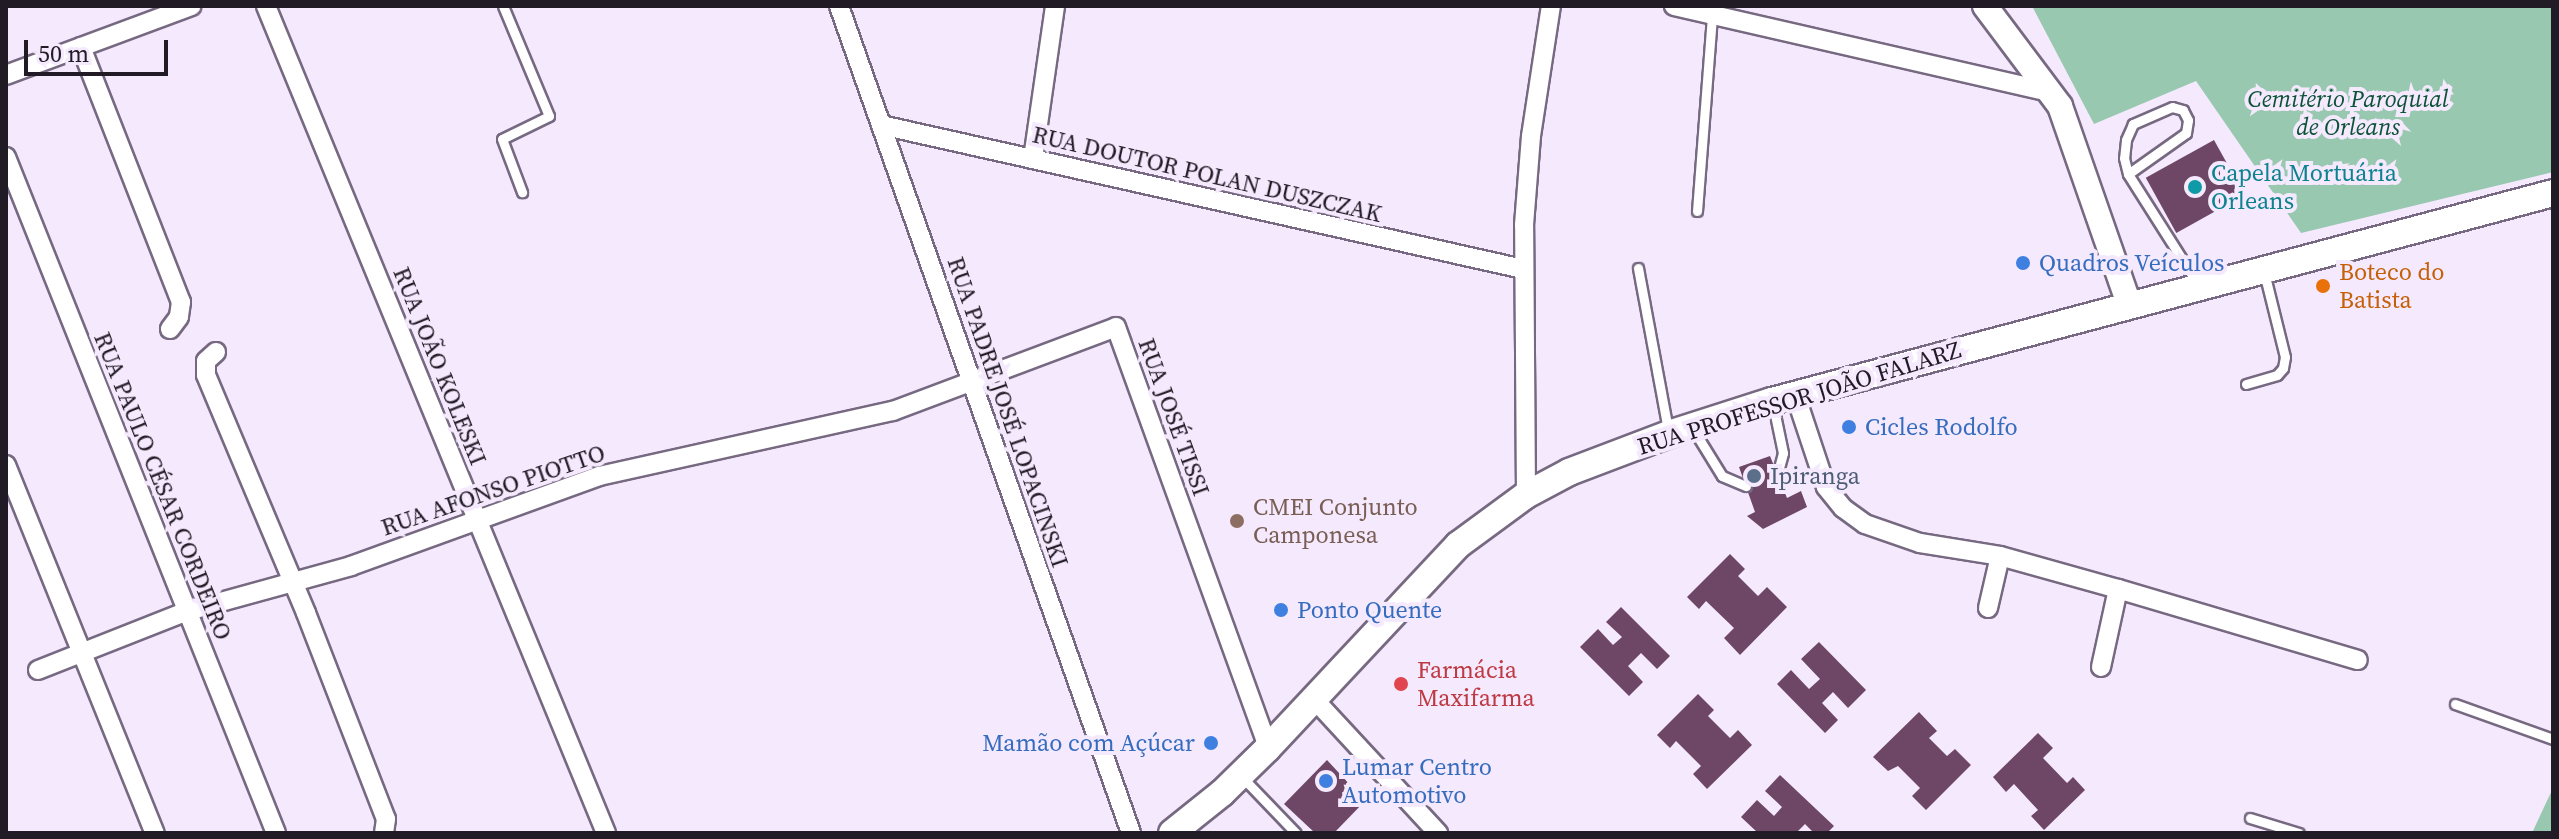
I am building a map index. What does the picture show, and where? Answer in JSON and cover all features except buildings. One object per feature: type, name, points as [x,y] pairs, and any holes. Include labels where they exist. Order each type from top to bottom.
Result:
[{"type":"main road","name":"RUA PROFESSOR JOÃO FALARZ","points":[[1172,833],[1240,776],[1443,561],[1480,527],[1526,495],[1569,472],[1680,430],[1783,398],[2553,193]]},
{"type":"street","points":[[6,75],[192,6]]},
{"type":"street","name":"RUA JOÃO KOLESKI","points":[[266,6],[606,833]]},
{"type":"street","name":"RUA PADRE JOSÉ LOPACINSKI","points":[[839,6],[1131,833]]},
{"type":"street","points":[[1033,159],[1055,6]]},
{"type":"street","points":[[1526,495],[1523,269],[1531,136],[1551,6]]},
{"type":"street","points":[[1674,6],[2051,92]]},
{"type":"street","points":[[1985,6],[2051,92],[2065,120],[2129,304]]},
{"type":"street","points":[[81,47],[181,302],[179,317],[170,329]]},
{"type":"street","name":"RUA DOUTOR POLAN DUSZCZAK","points":[[881,125],[1523,269]]},
{"type":"street","name":"RUA PAULO CÉSAR CORDEIRO","points":[[6,157],[276,833]]},
{"type":"street","name":"RUA AFONSO PIOTTO","points":[[38,670],[188,611],[294,584],[615,471],[874,416],[1116,327]]},
{"type":"street","name":"RUA JOSÉ TISSI","points":[[1116,327],[1268,748]]},
{"type":"street","points":[[216,352],[206,361],[206,375],[294,584],[386,819],[384,833]]},
{"type":"street","points":[[1783,398],[1826,487],[1843,508],[1865,524],[1920,543],[2000,556],[2358,660]]},
{"type":"street","points":[[6,465],[155,833]]},
{"type":"street","points":[[1988,608],[2000,556]]},
{"type":"street","points":[[2101,667],[2118,589]]},
{"type":"street","points":[[1314,699],[1438,833]]},
{"type":"lane","points":[[503,6],[549,116],[502,139],[522,192]]},
{"type":"lane","points":[[1697,211],[1712,15]]},
{"type":"lane","points":[[2128,174],[2186,133],[2188,120],[2183,110],[2172,107],[2133,124],[2126,140],[2124,158],[2128,174],[2199,286]]},
{"type":"lane","points":[[1638,268],[1680,430],[1722,476],[1746,486]]},
{"type":"lane","points":[[2246,384],[2277,375],[2285,357],[2264,269]]},
{"type":"lane","points":[[1777,476],[1783,453],[1783,398]]},
{"type":"lane","points":[[2455,704],[2553,739]]},
{"type":"lane","points":[[1240,776],[1296,833]]},
{"type":"lane","points":[[2250,818],[2299,833]]},
{"type":"green space","name":"Cemitério Paroquial de Orleans","points":[[2032,6],[2553,6],[2553,172],[2301,233],[2196,81],[2094,124]]},
{"type":"green space","points":[[2553,788],[2553,833],[2532,833]]},
{"type":"place","name":"Capela Mortuária Orleans","points":[[2195,187]]},
{"type":"place","name":"Quadros Veículos","points":[[2023,263]]},
{"type":"place","name":"Boteco do Batista","points":[[2323,286]]},
{"type":"place","name":"Cicles Rodolfo","points":[[1849,427]]},
{"type":"place","name":"Ipiranga","points":[[1754,476]]},
{"type":"place","name":"CMEI Conjunto Camponesa","points":[[1237,521]]},
{"type":"place","name":"Ponto Quente","points":[[1281,610]]},
{"type":"place","name":"Farmácia Maxifarma","points":[[1401,684]]},
{"type":"place","name":"Mamão com Açúcar","points":[[1211,743]]},
{"type":"place","name":"Lumar Centro Automotivo","points":[[1326,781]]}]
